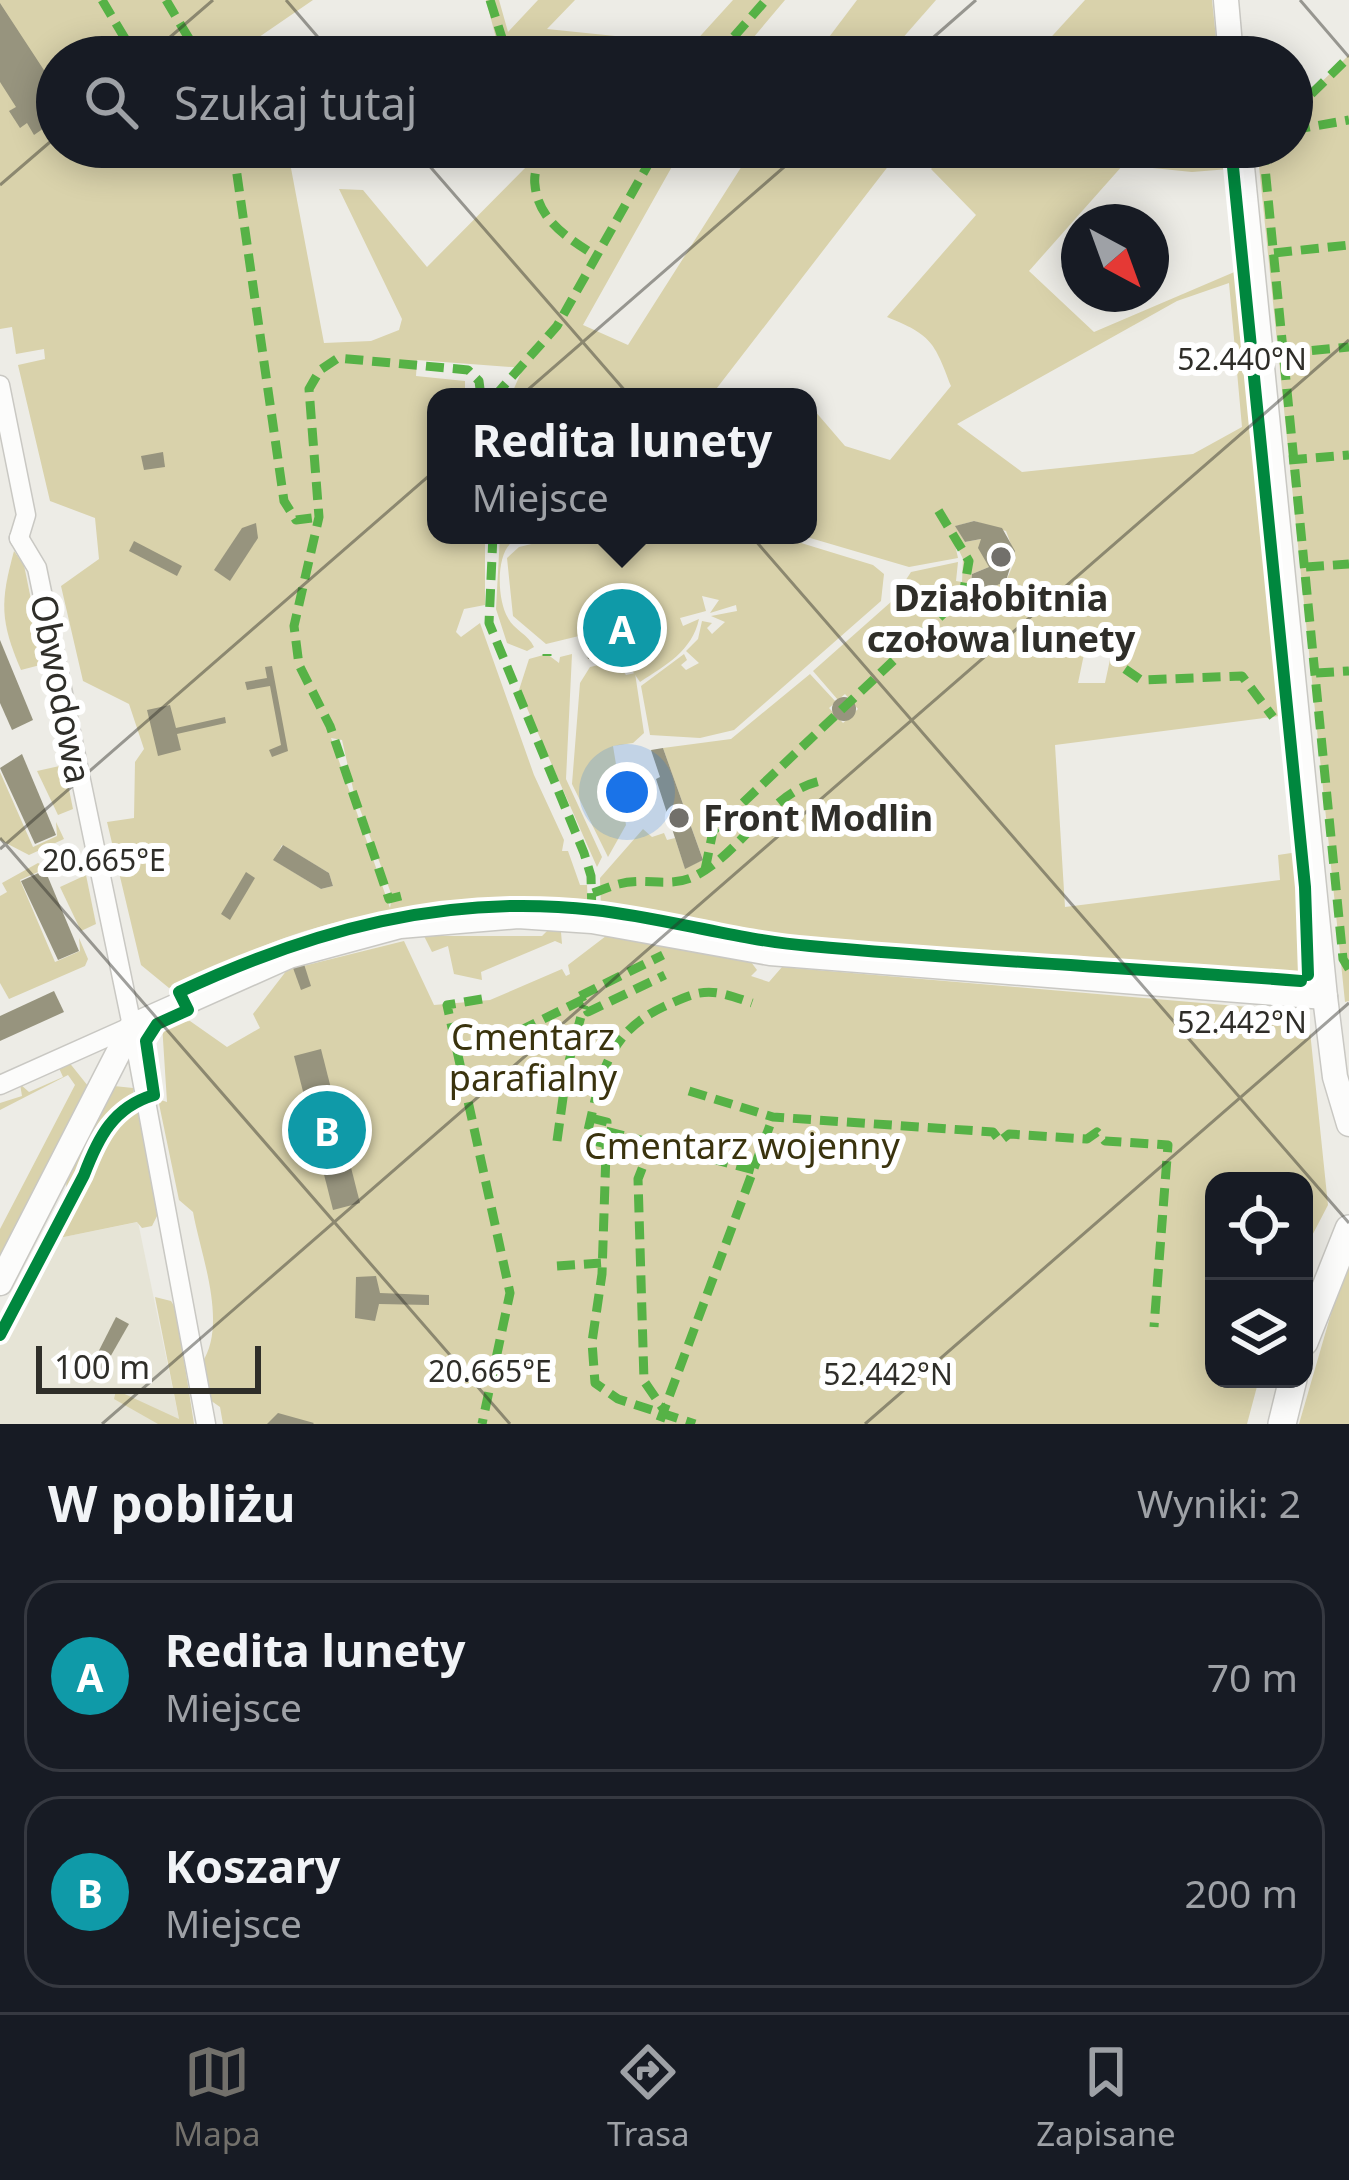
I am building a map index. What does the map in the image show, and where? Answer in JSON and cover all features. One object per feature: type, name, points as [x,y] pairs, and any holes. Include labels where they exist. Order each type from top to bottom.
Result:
[{"type":"main road","points":[[1313,1319],[1349,1229]]},
{"type":"main road","points":[[1282,1424],[1291,1388]]},
{"type":"street","points":[[1226,0],[1230,36]]},
{"type":"street","points":[[1242,168],[1325,997],[1335,1077],[1349,1124]]},
{"type":"street","name":"Obwodowa","points":[[0,385],[26,515],[9,536],[37,568],[133,1026],[206,1424]]},
{"type":"street","points":[[0,1085],[289,956],[400,926],[518,916],[592,920],[748,950],[916,967],[1325,997]]},
{"type":"street","points":[[0,1283],[133,1026]]},
{"type":"shaded area","points":[[138,1222],[180,1424],[0,1424],[0,1343],[54,1239]]},
{"type":"green space","points":[[0,0],[313,0],[261,36],[36,36],[36,168],[291,168],[324,343],[371,341],[399,330],[402,319],[339,189],[363,190],[427,267],[525,168],[671,168],[583,325],[628,345],[741,168],[887,168],[717,388],[514,388],[523,368],[417,360],[416,376],[465,381],[465,388],[427,388],[427,544],[485,544],[485,605],[464,609],[456,632],[461,637],[480,623],[534,775],[564,840],[562,851],[568,851],[580,885],[587,885],[588,906],[481,904],[374,914],[288,937],[169,988],[141,965],[107,822],[134,818],[135,762],[144,749],[129,704],[83,681],[61,586],[99,559],[95,518],[50,501],[18,365],[45,359],[44,349],[16,354],[12,327],[0,329]],"holes":[[[331,738],[342,740],[354,793],[392,896],[390,908]],[[282,845],[329,873],[333,886],[321,889],[274,860]]]},
{"type":"green space","points":[[486,0],[499,0],[508,32],[538,0],[575,0],[547,29],[615,36],[495,36]]},
{"type":"green space","points":[[733,0],[785,0],[755,36],[700,36]]},
{"type":"green space","points":[[857,0],[936,0],[904,36],[830,36]]},
{"type":"green space","points":[[1085,0],[1212,0],[1216,36],[1052,36]]},
{"type":"green space","points":[[1349,55],[1349,1001],[1345,1002],[1259,168],[1313,168],[1313,90]]},
{"type":"green space","points":[[932,168],[1120,168],[1088,204],[1061,204],[1061,235],[1029,271],[1061,301],[1061,312],[1073,312],[1094,332],[1141,312],[1157,312],[957,424],[1022,472],[1193,454],[1242,427],[1229,283],[1169,305],[1169,300],[1239,270],[1289,759],[1284,760],[1279,716],[1055,745],[1065,907],[1280,880],[1278,855],[1298,852],[1303,976],[1172,972],[805,943],[601,908],[600,878],[643,829],[652,837],[664,833],[667,840],[675,838],[685,868],[703,860],[663,748],[731,739],[810,674],[836,702],[829,708],[843,723],[858,709],[845,694],[838,700],[813,671],[892,601],[911,572],[958,562],[956,581],[962,582],[963,559],[954,540],[958,558],[909,567],[817,540],[817,413],[845,446],[890,460],[951,386],[929,341],[887,317],[976,215]],"holes":[[[974,521],[1006,531],[1016,558],[1006,581],[970,594],[972,574],[989,567],[981,539],[965,542],[956,526]],[[1088,635],[1114,641],[1105,683],[1078,683]]]},
{"type":"green space","points":[[1153,168],[1229,168],[1192,172]]},
{"type":"green space","points":[[500,544],[510,544],[501,568],[504,610],[534,647],[527,651],[507,643],[496,609]]},
{"type":"green space","points":[[804,544],[873,565],[884,574],[881,601],[734,730],[700,738],[650,735],[641,686],[684,654],[687,660],[681,665],[686,670],[699,663],[686,651],[698,639],[702,621],[712,623],[707,628],[712,634],[725,622],[711,616],[737,611],[736,605],[710,613],[719,600],[702,596],[706,611],[680,618],[683,626],[699,619],[690,640],[677,656],[640,682],[627,663],[650,658],[662,634],[646,604],[616,603],[618,615],[583,635],[546,644],[513,616],[507,558],[519,547]]},
{"type":"green space","points":[[14,551],[24,565],[44,664],[21,670],[4,611]]},
{"type":"green space","points":[[547,654],[559,663],[560,657],[572,654],[566,779],[602,857],[597,867],[519,690],[529,659]]},
{"type":"green space","points":[[616,661],[626,675],[635,673],[644,733],[633,743],[613,746],[626,825],[608,857],[572,784],[580,683],[590,667]]},
{"type":"green space","points":[[64,765],[73,809],[58,815],[37,771]]},
{"type":"green space","points":[[0,772],[33,847],[57,836],[56,822],[64,839],[29,855],[0,840]]},
{"type":"green space","points":[[38,863],[47,868],[20,880],[55,962],[80,951],[79,938],[88,959],[85,966],[9,999],[0,983],[0,896],[7,892],[2,883]]},
{"type":"green space","points":[[86,875],[96,924],[81,931],[60,887]]},
{"type":"green space","points":[[548,930],[561,932],[562,944],[555,941],[481,972],[482,980],[454,974],[448,946],[432,952],[424,936],[542,936]]},
{"type":"green space","points":[[606,936],[751,962],[757,970],[751,976],[769,982],[782,967],[1308,1012],[1328,1205],[1313,1234],[1313,1172],[1205,1172],[1205,1388],[1257,1388],[1247,1424],[223,1424],[220,1407],[210,1400],[202,1363],[213,1329],[206,1269],[193,1212],[179,1200],[158,1099],[167,1102],[162,1024],[190,1021],[227,1047],[260,1028],[253,1014],[287,970],[404,941],[434,1005],[490,1000],[562,969],[566,976],[568,965]]},
{"type":"green space","points":[[68,1061],[88,1086],[0,1258],[0,1229],[75,1085],[68,1075],[0,1110],[0,1103],[22,1096],[20,1084],[29,1092],[63,1077],[59,1068]]},
{"type":"green space","points":[[114,1086],[133,1088],[134,1098],[103,1128],[67,1201],[66,1177]]},
{"type":"green space","points":[[136,1103],[158,1214],[152,1226],[142,1228],[137,1222],[54,1239],[79,1192],[93,1151],[126,1107]]},
{"type":"green space","points":[[1349,1266],[1349,1424],[1299,1424],[1313,1388],[1339,1286]]},
{"type":"green space","points":[[155,1297],[171,1301],[176,1309],[194,1424],[158,1424],[114,1399],[116,1390],[179,1419]]},
{"type":"building","points":[[0,3],[36,58],[34,135],[27,123],[20,128],[9,111],[16,107],[0,82]]},
{"type":"building","points":[[163,452],[165,467],[144,470],[141,456]]},
{"type":"building","name":"Działobitnia czołowa lunety","points":[[974,521],[1002,528],[1015,551],[1006,581],[970,594],[972,574],[989,567],[978,548],[981,539],[965,542],[955,526]]},
{"type":"building","points":[[256,523],[258,538],[230,581],[214,570],[242,528]]},
{"type":"building","points":[[134,541],[182,566],[177,576],[129,551]]},
{"type":"building","points":[[615,603],[646,604],[661,623],[656,652],[627,663],[624,650],[588,659],[581,623],[618,615]]},
{"type":"building","points":[[0,640],[33,720],[12,730],[0,703]]},
{"type":"building","points":[[272,666],[288,751],[272,757],[269,750],[281,745],[270,686],[247,690],[245,682],[267,678],[265,667]]},
{"type":"building","points":[[844,697],[856,709],[844,721],[832,709]]},
{"type":"building","points":[[170,705],[176,728],[225,717],[226,723],[177,734],[181,750],[158,756],[147,710]]},
{"type":"building","points":[[663,748],[703,860],[685,869],[656,779],[660,777],[651,750]]},
{"type":"building","points":[[22,754],[56,835],[35,844],[0,768]]},
{"type":"building","points":[[283,845],[329,873],[333,886],[321,889],[273,860]]},
{"type":"building","points":[[45,870],[79,951],[58,960],[21,881]]},
{"type":"building","points":[[246,872],[255,878],[230,920],[221,914]]},
{"type":"building","points":[[304,964],[311,986],[301,990],[293,968]]},
{"type":"building","points":[[54,991],[64,1012],[0,1041],[0,1016]]},
{"type":"building","points":[[321,1049],[360,1203],[333,1210],[294,1056]]},
{"type":"building","points":[[376,1276],[380,1293],[429,1295],[429,1305],[379,1304],[375,1321],[355,1318],[356,1277]]},
{"type":"building","points":[[116,1317],[129,1324],[97,1380],[87,1374]]},
{"type":"building","points":[[278,1413],[314,1423],[267,1424]]},
{"type":"marked path","points":[[102,0],[123,36]]},
{"type":"marked path","points":[[166,0],[187,36]]},
{"type":"marked path","points":[[490,0],[501,36]]},
{"type":"marked path","points":[[734,36],[766,0]]},
{"type":"marked path","points":[[1313,92],[1349,57]]},
{"type":"marked path","points":[[1313,126],[1349,120]]},
{"type":"marked path","points":[[236,168],[284,501],[296,520],[319,517]]},
{"type":"marked path","points":[[537,168],[537,197],[548,218],[596,256]]},
{"type":"marked path","points":[[502,388],[557,326],[646,168]]},
{"type":"marked path","points":[[1265,168],[1343,959],[1349,969]]},
{"type":"marked path","points":[[1274,253],[1349,245]]},
{"type":"marked path","points":[[1285,353],[1349,347]]},
{"type":"marked path","points":[[401,896],[389,899],[330,726],[299,665],[294,626],[319,517],[309,389],[320,370],[338,358],[468,370],[480,388]]},
{"type":"marked path","points":[[1289,460],[1349,455]]},
{"type":"marked path","points":[[705,870],[713,831],[963,595],[969,561],[938,510]]},
{"type":"marked path","points":[[493,544],[489,623],[584,853],[591,876],[592,916]]},
{"type":"marked path","points":[[1306,567],[1349,564]]},
{"type":"marked path","points":[[1125,669],[1141,680],[1242,676],[1273,717]]},
{"type":"marked path","points":[[1316,673],[1349,671]]},
{"type":"marked path","points":[[593,893],[628,882],[675,882],[693,877],[727,853],[788,796],[825,780]]},
{"type":"marked path","points":[[580,996],[663,955]]},
{"type":"marked path","points":[[495,1043],[582,1000],[588,1012],[665,975]]},
{"type":"marked path","points":[[603,1143],[586,1139],[608,1061],[628,1031],[663,1007],[698,993],[752,1003]]},
{"type":"marked path","points":[[482,999],[447,1005],[510,1293],[482,1424]]},
{"type":"marked path","points":[[557,1141],[567,1069],[584,1005]]},
{"type":"marked path","points":[[689,1091],[773,1117],[993,1132],[1000,1141],[1009,1134],[1087,1139],[1097,1132],[1105,1141],[1168,1145],[1154,1327]]},
{"type":"marked path","points":[[660,1421],[773,1117]]},
{"type":"marked path","points":[[591,1118],[607,1122],[602,1274],[592,1342],[595,1383],[618,1399],[695,1424]]},
{"type":"marked path","points":[[606,1131],[754,1170]]},
{"type":"marked path","points":[[652,1143],[638,1179],[644,1381],[664,1410]]},
{"type":"marked path","points":[[557,1266],[601,1263]]},
{"type":"cycle path","points":[[1233,168],[1305,887],[1308,975]]},
{"type":"cycle path","points":[[0,1335],[101,1137],[128,1107],[154,1095],[146,1041],[157,1024],[188,1010],[179,992],[330,934],[433,912],[539,906],[594,910],[810,946],[1301,981]]},
{"type":"place","name":"Działobitnia czołowa lunety","points":[[1001,557]]},
{"type":"place","name":"Redita lunety","points":[[622,628]]},
{"type":"place","name":"Front Modlin","points":[[679,818]]},
{"type":"place","name":"Koszary","points":[[327,1130]]},
{"type":"park label","name":"Cmentarz parafialny","points":[[533,1058]]},
{"type":"park label","name":"Cmentarz wojenny","points":[[742,1146]]}]
